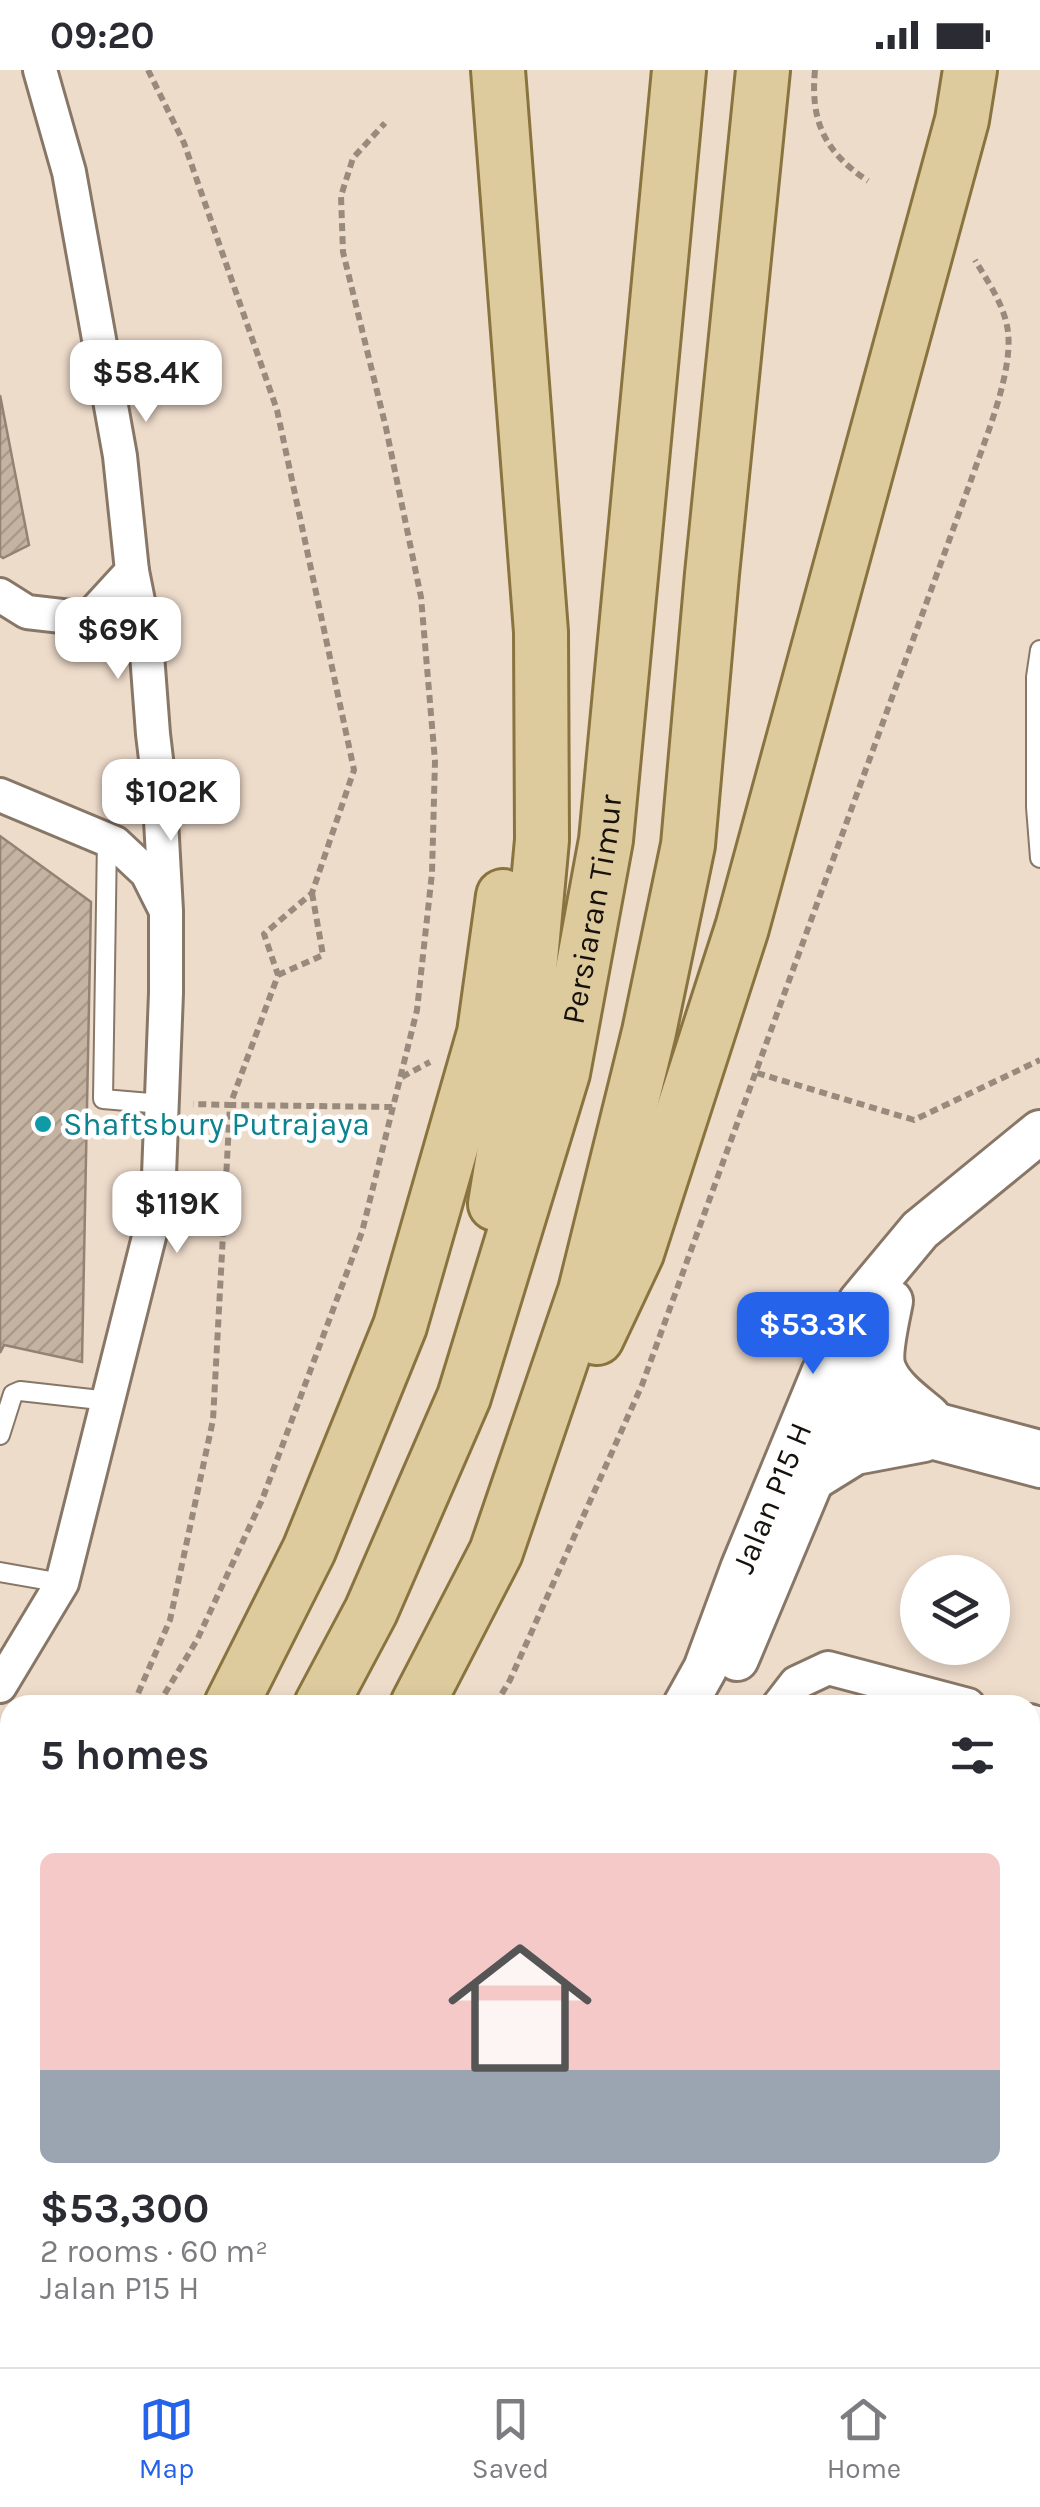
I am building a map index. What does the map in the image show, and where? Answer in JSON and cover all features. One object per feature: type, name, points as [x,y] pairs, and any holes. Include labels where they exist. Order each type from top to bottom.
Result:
[{"type":"main road","points":[[464,1396],[528,994],[542,840],[541,632],[498,70]]},
{"type":"main road","name":"Persiaran Timur","points":[[325,1695],[371,1611],[464,1396],[563,1074],[606,840],[679,70]]},
{"type":"main road","points":[[496,1552],[585,1291],[650,1032],[688,845],[763,70]]},
{"type":"main road","points":[[422,1695],[496,1552],[637,1254],[742,928],[969,87]]},
{"type":"main road","points":[[236,1695],[309,1550],[400,1326],[484,1033],[541,632]]},
{"type":"street","points":[[0,1686],[62,1582],[158,1202],[166,994],[159,784],[146,641],[132,571],[120,456],[69,172],[40,70]]},
{"type":"street","points":[[0,595],[27,612],[88,619],[132,571]]},
{"type":"street","points":[[111,841],[143,830],[159,784]]},
{"type":"street","points":[[0,795],[111,841],[146,873],[166,911]]},
{"type":"street","name":"Jalan P15 H","points":[[690,1695],[704,1669],[742,1569],[827,1403],[851,1376],[877,1319],[927,1254],[1040,1134]]},
{"type":"street","name":"Jalan P15 H","points":[[720,1695],[813,1479],[827,1403],[860,1302],[920,1230],[1040,1134]]},
{"type":"street","points":[[891,1301],[883,1370],[926,1428],[1040,1471]]},
{"type":"street","points":[[827,1403],[926,1428],[1040,1447]]},
{"type":"street","points":[[813,1479],[855,1453],[926,1428]]},
{"type":"street","points":[[787,1695],[796,1683],[828,1668],[930,1695]]},
{"type":"lane","points":[[51,108],[59,70]]},
{"type":"lane","points":[[1040,650],[1036,677],[1036,807],[1040,858]]},
{"type":"lane","points":[[111,841],[103,1098],[162,1104]]},
{"type":"lane","points":[[0,1435],[12,1394],[20,1391],[108,1402]]},
{"type":"lane","points":[[0,1572],[62,1582]]},
{"type":"path","points":[[148,70],[184,143],[277,410],[354,770],[312,893],[323,956],[278,975]]},
{"type":"path","points":[[815,70],[812,98],[819,126],[843,164],[868,181]]},
{"type":"path","points":[[164,1695],[197,1640],[262,1500],[362,1232],[417,1010],[432,874],[436,760],[420,597],[386,428],[343,252],[340,196],[353,158],[384,123]]},
{"type":"path","points":[[502,1695],[642,1385],[1004,380],[1008,332],[996,295],[976,260]]},
{"type":"path","points":[[138,1695],[170,1620],[212,1420],[230,1104],[278,975],[264,934],[312,893]]},
{"type":"path","points":[[757,1072],[914,1120],[1040,1060]]},
{"type":"path","points":[[162,1104],[394,1107]]},
{"type":"building","points":[[0,395],[29,545],[3,558],[0,556]]},
{"type":"building","name":"Shaftsbury Putrajaya","points":[[0,836],[91,902],[82,1362],[4,1345],[0,1353]]},
{"type":"place","name":"Shaftsbury Putrajaya","points":[[43,1124]]}]
